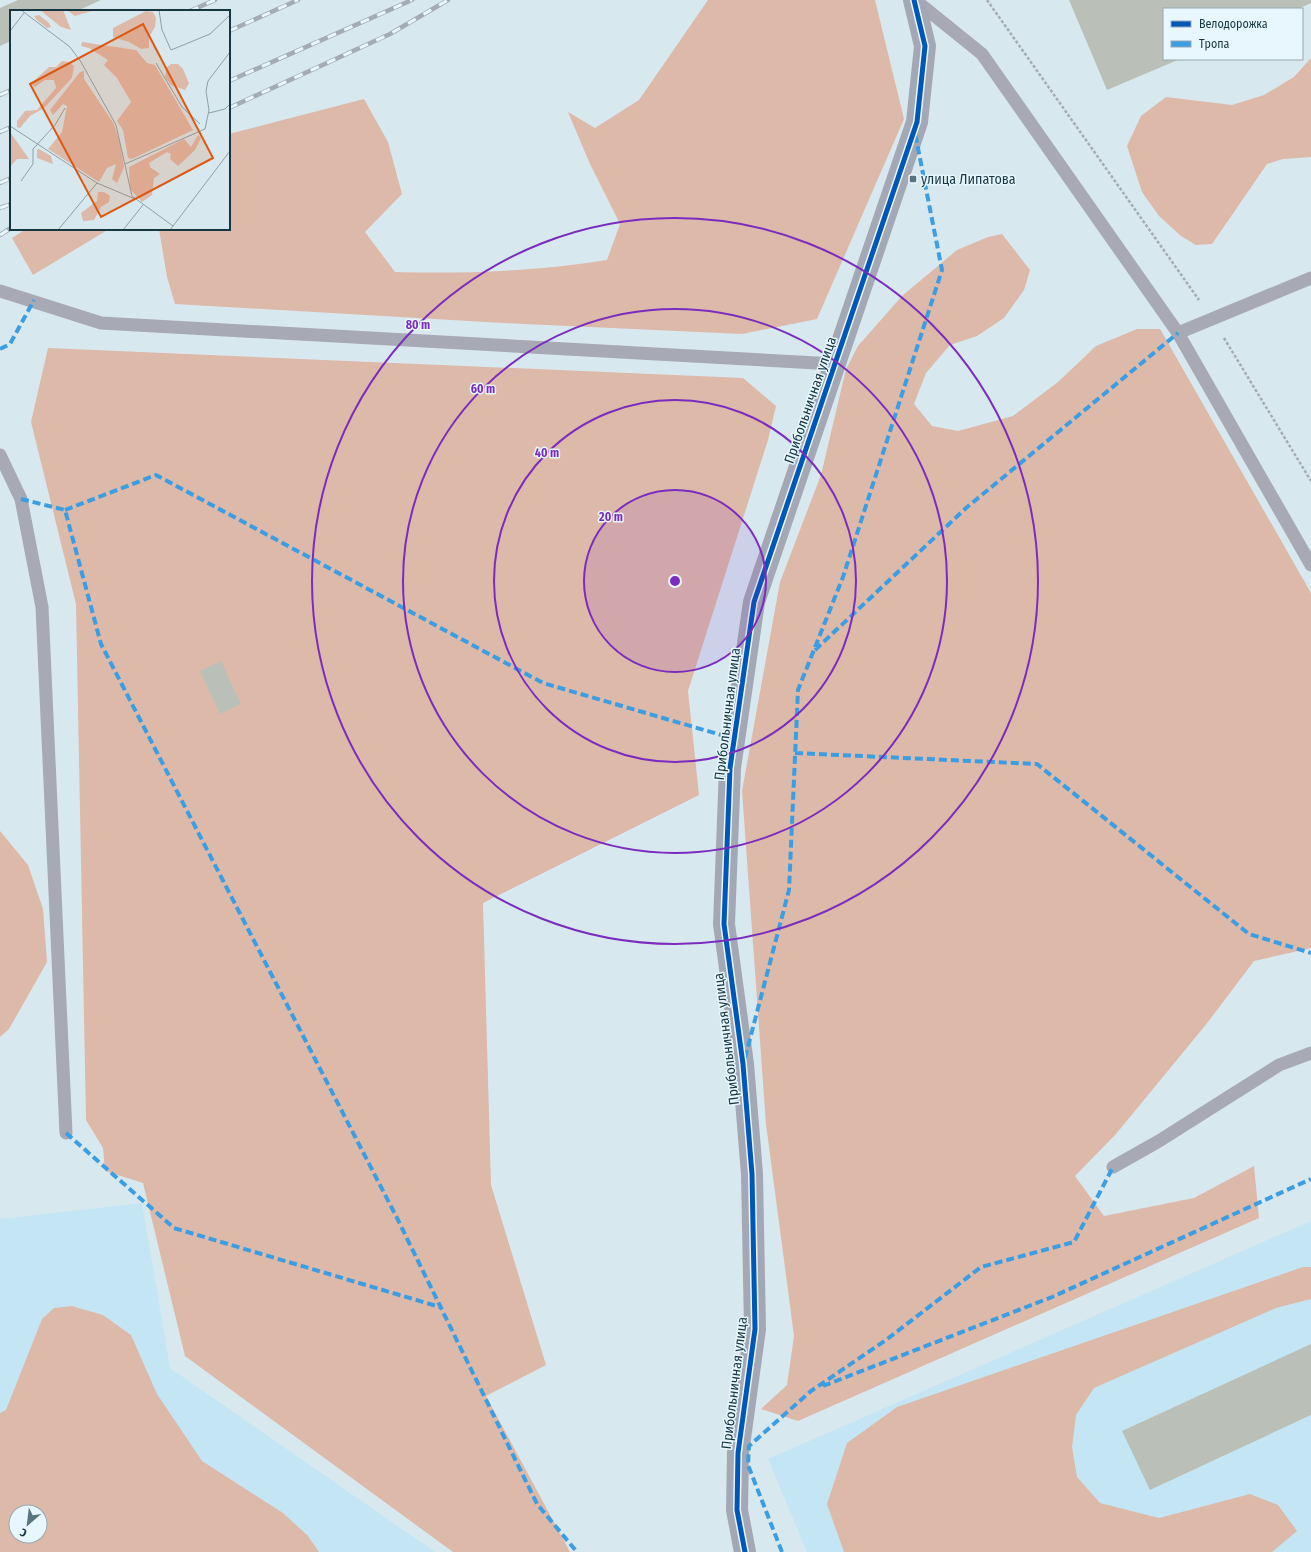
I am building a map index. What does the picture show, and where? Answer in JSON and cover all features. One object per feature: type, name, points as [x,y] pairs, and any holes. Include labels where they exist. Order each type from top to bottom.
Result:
[{"type":"street","name":"Прибольничная улица","points":[[745,1552],[737,1510],[738,1453],[755,1329],[752,1174],[743,1064],[724,924],[730,768],[754,602],[917,122],[925,46],[915,0]]},
{"type":"lane","points":[[915,0],[982,54],[1178,333],[1311,565]]},
{"type":"lane","points":[[1178,333],[1311,278]]},
{"type":"lane","points":[[0,291],[101,323],[835,364]]},
{"type":"lane","points":[[0,455],[21,499],[42,607],[66,1133]]},
{"type":"lane","points":[[1113,1168],[1159,1141],[1279,1065],[1311,1053]]},
{"type":"path","points":[[987,0],[1212,319],[1311,481]]},
{"type":"shaded area","points":[[708,0],[875,0],[904,119],[817,319],[742,334],[503,323],[175,304],[167,277],[159,230],[230,230],[230,134],[364,99],[388,142],[402,194],[365,232],[395,272],[447,273],[555,267],[607,260],[620,224],[590,164],[568,112],[595,128],[639,100]]},
{"type":"shaded area","points":[[1311,58],[1311,157],[1283,159],[1267,164],[1212,244],[1196,245],[1181,236],[1159,216],[1142,192],[1127,146],[1141,116],[1166,97],[1232,105],[1264,95],[1294,77]]},
{"type":"shaded area","points":[[24,230],[107,230],[33,275],[12,238]]},
{"type":"shaded area","points":[[1002,234],[1030,270],[1024,290],[1004,318],[977,336],[950,345],[926,373],[914,404],[932,426],[958,431],[1013,416],[1058,382],[1096,346],[1137,329],[1160,329],[1311,593],[1311,948],[1254,961],[1208,1022],[1116,1134],[1075,1176],[1104,1216],[1194,1198],[1254,1166],[1259,1218],[798,1421],[761,1409],[787,1385],[794,1336],[766,1124],[742,791],[780,582],[821,475],[846,369],[858,346],[902,296],[957,250],[988,237]]},
{"type":"shaded area","points":[[48,348],[743,378],[776,406],[768,440],[688,691],[699,795],[483,903],[491,1185],[546,1365],[486,1396],[570,1552],[453,1552],[185,1356],[143,1183],[105,1171],[103,1148],[86,1120],[76,604],[31,422]]},
{"type":"shaded area","points":[[0,831],[28,865],[43,909],[47,962],[9,1029],[0,1037]]},
{"type":"shaded area","points":[[142,1203],[170,1368],[435,1552],[0,1552],[0,1219]]},
{"type":"shaded area","points":[[1311,1221],[1311,1552],[807,1552],[768,1459]]},
{"type":"shaded area","points":[[1303,1267],[1311,1267],[1311,1299],[1276,1308],[1094,1388],[1076,1415],[1072,1447],[1077,1477],[1100,1503],[1159,1518],[1250,1494],[1278,1505],[1297,1531],[1272,1552],[844,1552],[827,1504],[847,1443],[897,1407]]},
{"type":"shaded area","points":[[72,1306],[103,1315],[131,1335],[157,1394],[202,1461],[283,1513],[308,1536],[319,1552],[0,1552],[0,1413],[6,1410],[42,1319],[54,1308]]},
{"type":"building","points":[[18,0],[101,0],[79,10],[10,10],[10,41],[0,46],[0,8]]},
{"type":"building","points":[[1069,0],[1311,0],[1311,3],[1300,8],[1163,8],[1163,60],[1178,60],[1107,90]]},
{"type":"building","points":[[221,661],[241,704],[220,714],[200,671]]},
{"type":"building","points":[[1311,1344],[1311,1415],[1150,1490],[1122,1431]]},
{"type":"railway","points":[[192,10],[215,0]]},
{"type":"railway","points":[[230,31],[298,0]]},
{"type":"railway","points":[[230,81],[412,0]]},
{"type":"railway","points":[[230,108],[390,34],[448,0]]},
{"type":"railway","points":[[0,95],[10,90]]},
{"type":"railway","points":[[0,132],[10,127]]},
{"type":"railway","points":[[0,183],[10,178]]},
{"type":"railway","points":[[0,208],[10,204]]},
{"type":"railway","points":[[0,235],[10,229]]},
{"type":"marked path","points":[[745,1058],[789,890],[798,690],[843,577],[942,270],[915,133]]},
{"type":"marked path","points":[[0,349],[10,344],[34,300]]},
{"type":"marked path","points":[[815,650],[966,508],[1178,333]]},
{"type":"marked path","points":[[65,510],[156,475],[543,683],[735,739]]},
{"type":"marked path","points":[[21,499],[65,510],[101,644],[397,1218],[537,1504],[577,1552]]},
{"type":"marked path","points":[[795,753],[1037,764],[1249,934],[1311,953]]},
{"type":"marked path","points":[[66,1133],[174,1228],[440,1307]]},
{"type":"marked path","points":[[782,1552],[748,1465],[749,1446],[811,1391],[886,1340],[981,1267],[1074,1242],[1113,1167]]},
{"type":"marked path","points":[[823,1386],[1052,1297],[1311,1179]]},
{"type":"cycle path","points":[[745,1552],[737,1510],[738,1453],[755,1329],[752,1174],[743,1064],[724,924],[730,768],[754,602],[917,122],[925,46],[914,0]]},
{"type":"place","name":"улица Липатова","points":[[913,179]]}]
